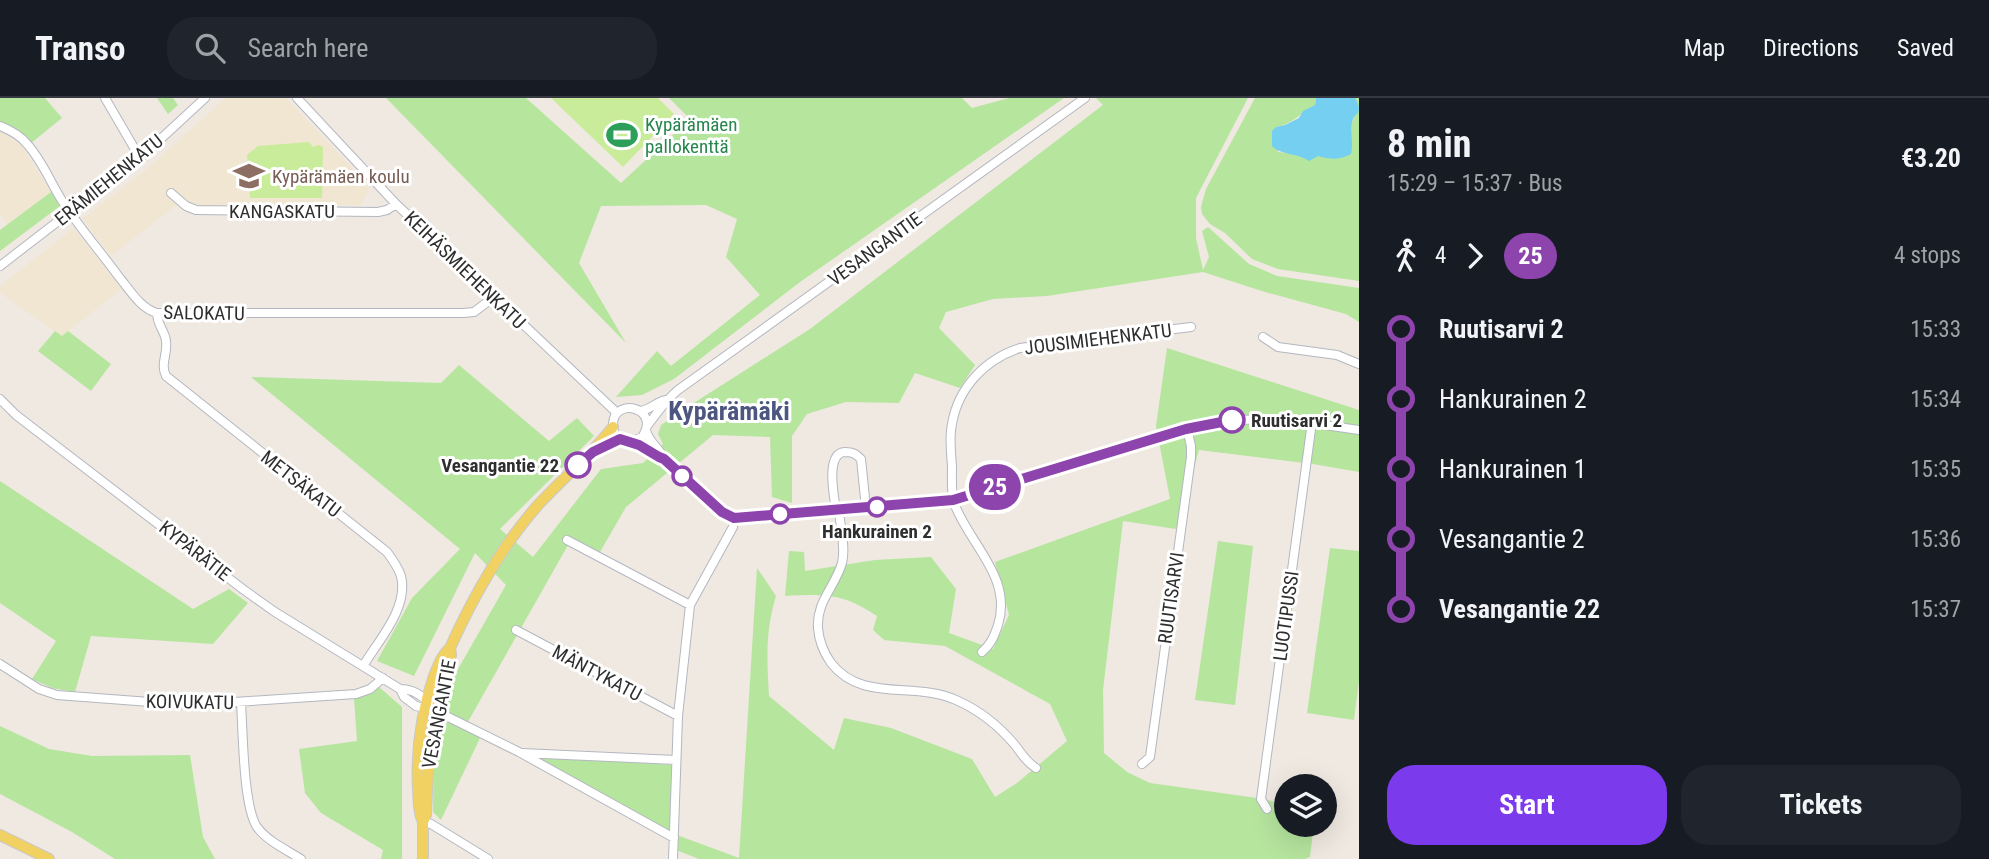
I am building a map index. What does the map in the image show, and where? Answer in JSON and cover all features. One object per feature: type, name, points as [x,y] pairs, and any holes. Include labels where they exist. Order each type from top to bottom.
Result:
[{"type":"main road","name":"VESANGANTIE","points":[[423,822],[419,816],[418,749],[425,704],[444,653],[450,648],[480,588],[513,537],[554,488],[593,452],[613,427]]},
{"type":"main road","name":"VESANGANTIE","points":[[593,452],[625,440]]},
{"type":"main road","name":"VESANGANTIE","points":[[423,859],[429,748],[451,655],[450,648]]},
{"type":"main road","points":[[0,835],[49,859]]},
{"type":"street","points":[[104,98],[140,158]]},
{"type":"street","name":"ERÄMIEHENKATU","points":[[0,266],[140,158],[205,98]]},
{"type":"street","name":"KEIHÄSMIEHENKATU","points":[[297,98],[396,204],[617,413]]},
{"type":"street","name":"VESANGANTIE","points":[[640,411],[666,400],[1085,98]]},
{"type":"street","name":"SALOKATU","points":[[0,126],[26,143],[71,212],[134,296],[145,307],[157,313],[463,313],[474,312],[494,297]]},
{"type":"street","name":"KANGASKATU","points":[[171,193],[186,206],[196,210],[378,212],[396,204]]},
{"type":"street","name":"ERÄMIEHENKATU","points":[[0,271],[10,260]]},
{"type":"street","name":"METSÄKATU","points":[[157,313],[157,322],[167,342],[163,366],[166,376],[387,552],[396,565],[401,578],[402,594],[399,606],[363,666]]},
{"type":"street","name":"JOUSIMIEHENKATU","points":[[953,500],[950,437],[952,423],[964,391],[987,365],[1008,352],[1035,345],[1191,327]]},
{"type":"street","points":[[1263,338],[1278,346],[1337,355],[1359,364]]},
{"type":"street","name":"KYPÄRÄTIE","points":[[0,400],[244,590],[400,689],[409,701],[425,704],[519,752],[674,838]]},
{"type":"street","name":"VESANGANTIE","points":[[647,428],[664,407],[666,400]]},
{"type":"street","points":[[664,459],[649,438],[646,419],[640,411],[630,408],[617,413],[613,427],[625,440],[664,459],[722,512],[734,518],[953,500],[1186,429],[1244,419],[1284,419],[1359,430]]},
{"type":"street","name":"LUOTIPUSSI","points":[[1267,809],[1261,799],[1312,422]]},
{"type":"street","points":[[625,440],[642,437],[647,428]]},
{"type":"street","name":"RUUTISARVI","points":[[1142,764],[1150,757],[1191,457],[1186,429]]},
{"type":"street","points":[[866,508],[861,459],[855,453],[840,453],[832,466],[842,562],[821,604],[818,627],[822,646],[832,664],[850,681],[866,687],[934,693],[956,700],[993,721],[1027,762],[1036,768]]},
{"type":"street","points":[[953,500],[995,579],[1000,596],[1000,619],[990,645],[982,652]]},
{"type":"street","points":[[673,859],[678,716],[690,606],[733,527],[734,518]]},
{"type":"street","points":[[567,540],[690,606]]},
{"type":"street","name":"MÄNTYKATU","points":[[516,630],[678,716]]},
{"type":"street","name":"KOIVUKATU","points":[[0,664],[38,689],[57,695],[190,705],[356,694],[370,689],[383,678]]},
{"type":"street","points":[[241,703],[250,813],[257,828],[269,839],[301,859]]},
{"type":"street","points":[[519,752],[676,760]]},
{"type":"street","points":[[423,822],[431,824],[488,859]]},
{"type":"shaded area","name":"Kypärämäen koulu","points":[[225,98],[286,98],[370,187],[361,205],[199,206],[184,199],[111,256],[82,219],[153,164]]},
{"type":"shaded area","points":[[0,131],[21,145],[51,192],[8,224],[0,214]]},
{"type":"shaded area","points":[[74,228],[121,289],[62,336],[0,293],[0,286]]},
{"type":"green space","points":[[0,98],[45,98],[62,118],[30,144],[0,124]]},
{"type":"green space","points":[[157,98],[173,98],[178,105],[168,114]]},
{"type":"green space","points":[[386,98],[526,98],[621,183],[690,119],[669,98],[962,98],[972,108],[1009,98],[1064,98],[800,282],[674,379],[642,395],[616,397],[657,351],[671,366],[760,295],[726,257],[737,219],[706,205],[601,206],[579,263],[626,343]]},
{"type":"green space","name":"Kypärämäen pallokenttä","points":[[551,98],[658,98],[674,114],[623,167]]},
{"type":"green space","points":[[1096,98],[1248,98],[1196,198],[1196,238],[1203,270],[1209,257],[1202,231],[1208,227],[1249,264],[1277,276],[1359,288],[1359,322],[1346,314],[1203,272],[1047,296],[993,299],[946,312],[939,328],[975,365],[960,388],[915,373],[899,403],[846,402],[807,414],[792,436],[792,503],[772,497],[770,437],[713,435],[626,507],[600,552],[572,538],[465,727],[480,738],[441,820],[433,812],[434,736],[445,692],[506,585],[475,553],[414,676],[377,661],[412,598],[460,549],[251,377],[441,383],[459,365],[549,441],[577,418],[594,436],[500,529],[533,557],[601,469],[643,463],[663,444],[658,434],[661,425],[810,329],[1103,105]]},
{"type":"green space","points":[[1255,98],[1316,98],[1315,105],[1292,121],[1276,127],[1278,152],[1301,155],[1351,138],[1357,109],[1355,98],[1359,98],[1359,281],[1278,269],[1252,259],[1202,214],[1206,189]]},
{"type":"green space","points":[[309,142],[313,147],[323,147],[322,198],[250,198],[247,155],[258,146]]},
{"type":"green space","points":[[51,192],[60,206],[0,251],[0,230]]},
{"type":"green space","points":[[55,331],[62,336],[68,331],[111,364],[91,391],[38,351]]},
{"type":"green space","points":[[1167,348],[1359,410],[1359,472],[1199,450],[1176,529],[1123,521],[1103,690],[1104,753],[1127,772],[1150,783],[1274,802],[1274,837],[1312,837],[1310,857],[699,859],[676,850],[677,835],[739,858],[757,568],[776,596],[768,634],[769,696],[834,750],[844,718],[891,728],[972,759],[995,797],[1017,783],[1067,741],[1050,704],[945,646],[884,640],[873,630],[877,616],[843,599],[822,595],[785,596],[789,551],[804,552],[805,571],[875,560],[931,557],[956,589],[949,633],[993,649],[1009,615],[995,562],[1170,499],[1156,426]]},
{"type":"green space","points":[[0,481],[193,609],[229,589],[248,603],[213,644],[91,636],[75,692],[52,688],[32,679],[56,641],[0,603]]},
{"type":"green space","points":[[1218,541],[1253,546],[1235,705],[1195,700]]},
{"type":"green space","points":[[1330,548],[1359,551],[1359,681],[1354,720],[1307,713]]},
{"type":"green space","points":[[379,687],[402,707],[402,859],[381,859],[383,850],[321,813],[305,793],[299,749],[357,741],[354,698]]},
{"type":"green space","points":[[0,726],[49,749],[92,756],[190,755],[203,837],[215,859],[115,859],[72,832],[0,794]]},
{"type":"green space","points":[[531,756],[673,765],[671,832]]},
{"type":"water","points":[[1316,98],[1355,98],[1359,109],[1352,123],[1351,154],[1335,159],[1318,156],[1309,161],[1272,146],[1272,131],[1299,118],[1303,111],[1315,105]]},
{"type":"bus line","name":"25","points":[[578,465],[593,452],[620,439],[639,445],[664,459],[722,512],[734,518],[953,500],[1186,429],[1232,420]]},
{"type":"place","name":"Kypärämäen pallokenttä","points":[[622,135]]},
{"type":"place","name":"Kypärämäen koulu","points":[[249,176]]},
{"type":"place","name":"Ruutisarvi 2","points":[[1232,420]]},
{"type":"place","name":"Vesangantie 22","points":[[578,465]]},
{"type":"place","name":"Hankurainen 2","points":[[877,507]]},
{"type":"district","name":"Kypärämäki","points":[[729,411]]}]
